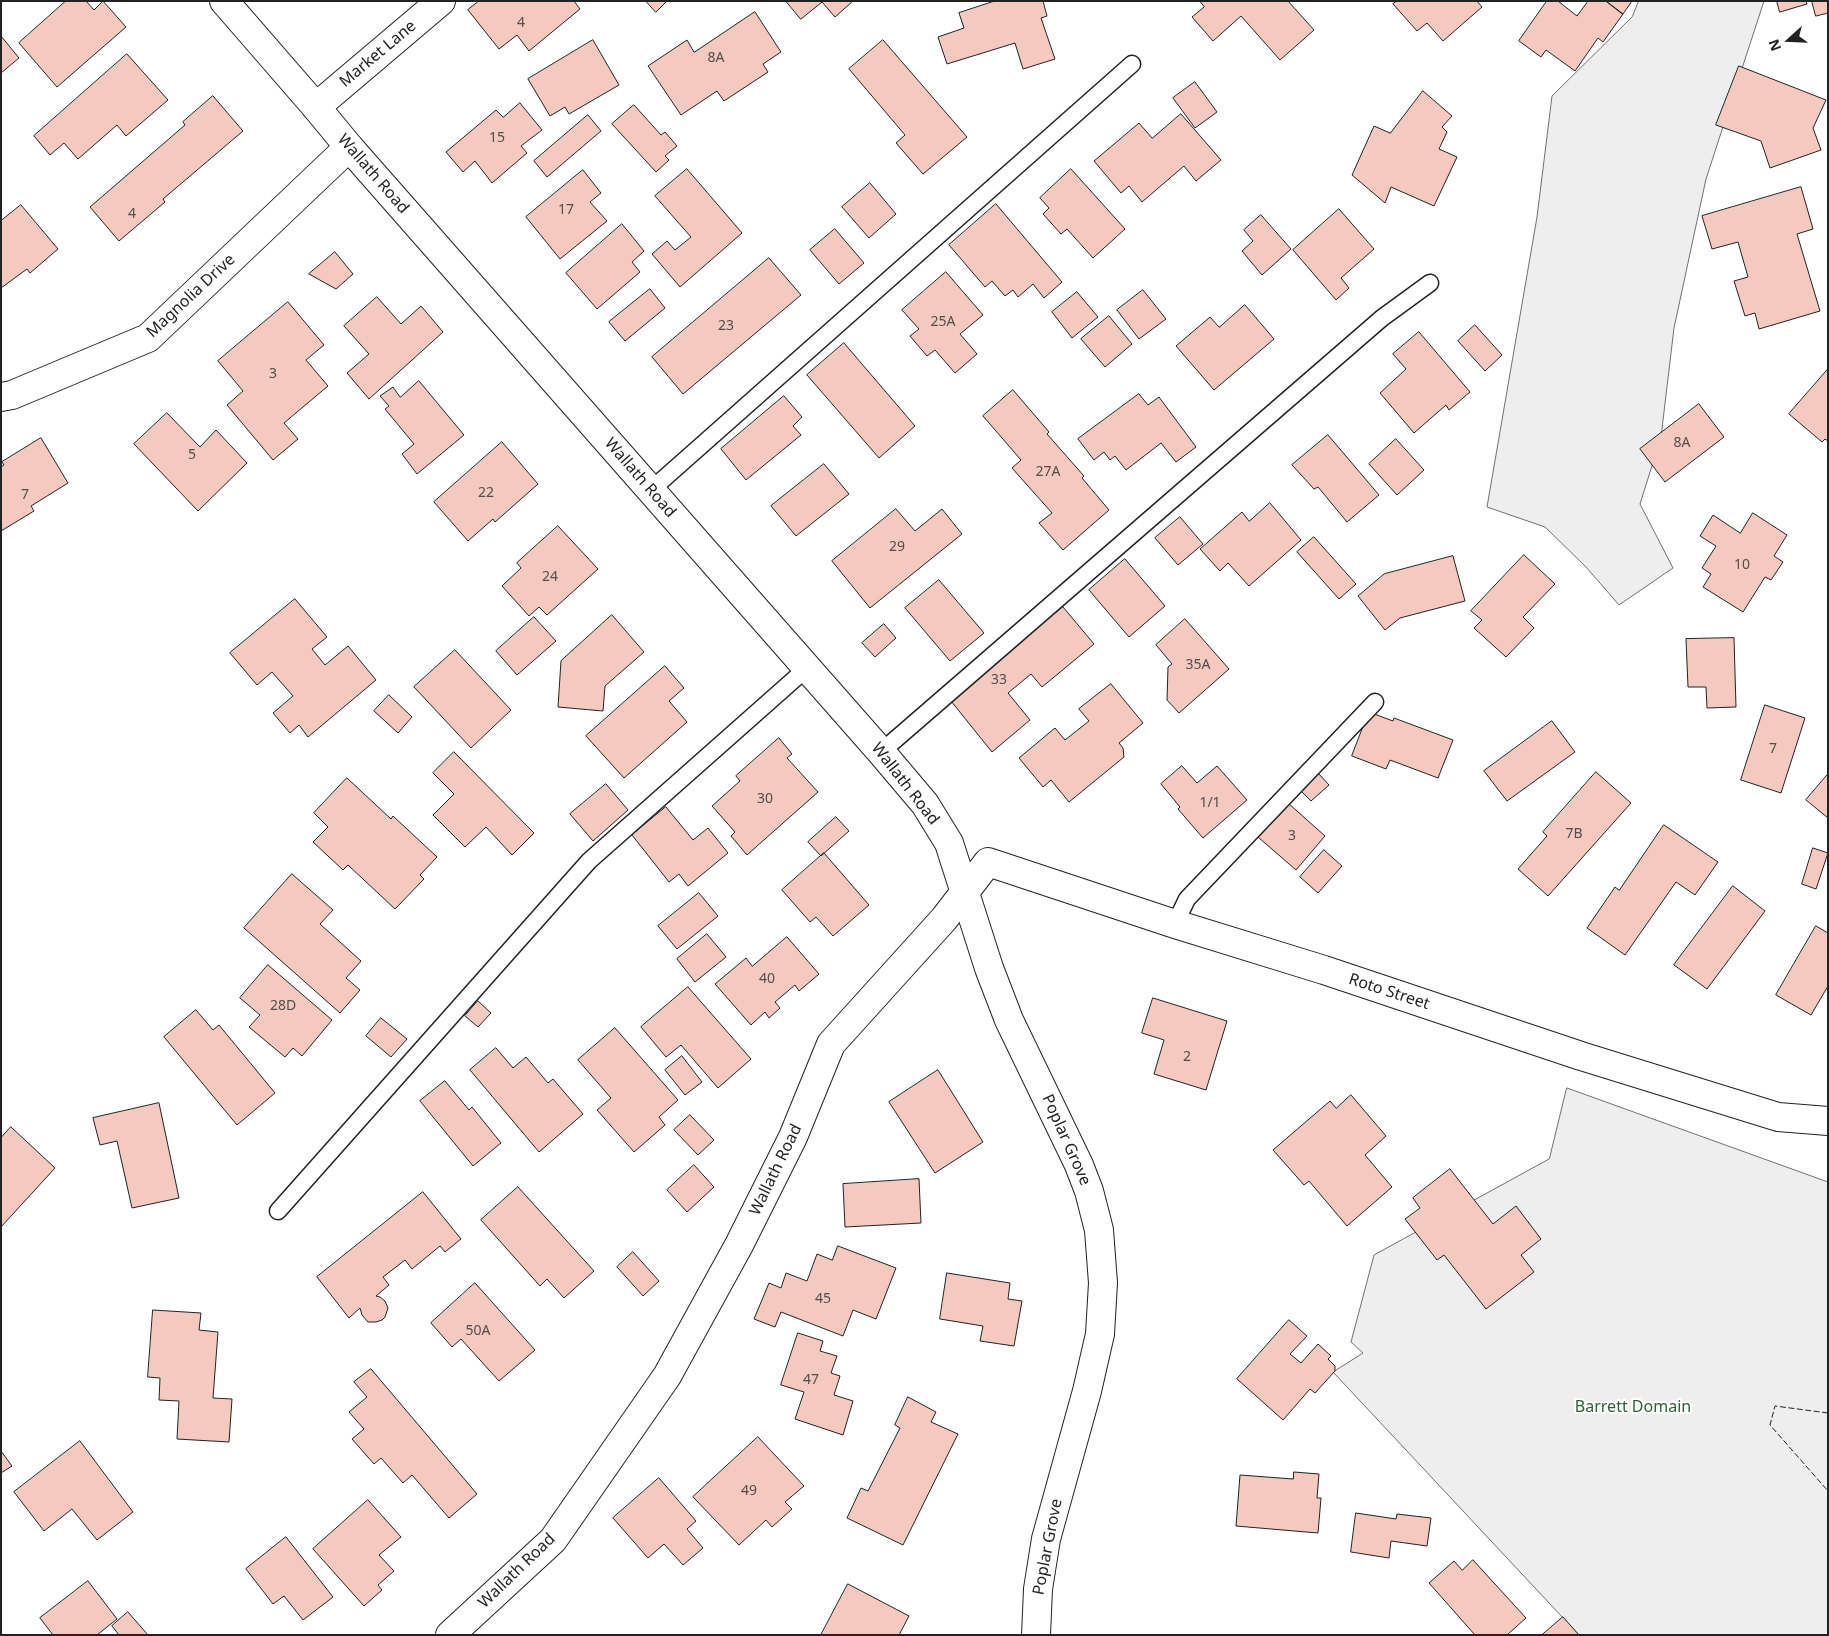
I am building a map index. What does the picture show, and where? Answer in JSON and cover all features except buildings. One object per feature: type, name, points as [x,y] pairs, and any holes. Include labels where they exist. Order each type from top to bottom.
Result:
[{"type":"street","name":"Wallath Road","points":[[224,1],[349,147],[925,804],[949,842],[964,891],[944,919],[831,1044],[793,1138],[739,1245],[667,1376],[553,1540],[450,1635]]},
{"type":"street","name":"Market Lane","points":[[316,107],[441,1]]},
{"type":"street","name":"Magnolia Drive","points":[[1,396],[12,395],[148,338],[349,147]]},
{"type":"street","name":"Roto Street","points":[[964,891],[988,862],[1175,924],[1324,970],[1580,1056],[1778,1117],[1828,1121]]},
{"type":"street","name":"Poplar Grove","points":[[964,891],[989,968],[1009,1020],[1079,1165],[1089,1191],[1099,1230],[1104,1283],[1100,1334],[1087,1391],[1046,1539],[1038,1589],[1036,1635]]},
{"type":"lane","points":[[651,490],[1132,64]]},
{"type":"lane","points":[[881,752],[1382,318],[1430,283]]},
{"type":"lane","points":[[278,1211],[589,861],[807,668]]},
{"type":"lane","points":[[1175,924],[1187,899],[1375,702]]},
{"type":"green space","points":[[1639,1],[1764,1],[1706,179],[1674,328],[1661,437],[1640,504],[1673,568],[1619,605],[1586,567],[1545,527],[1487,507],[1537,217],[1552,96],[1632,17]]},
{"type":"green space","name":"Barrett Domain","points":[[1567,1088],[1828,1182],[1828,1635],[1579,1635],[1333,1372],[1363,1353],[1351,1342],[1374,1255],[1549,1159]]},
{"type":"fence","points":[[1828,1413],[1775,1406],[1770,1425],[1828,1491]]}]
